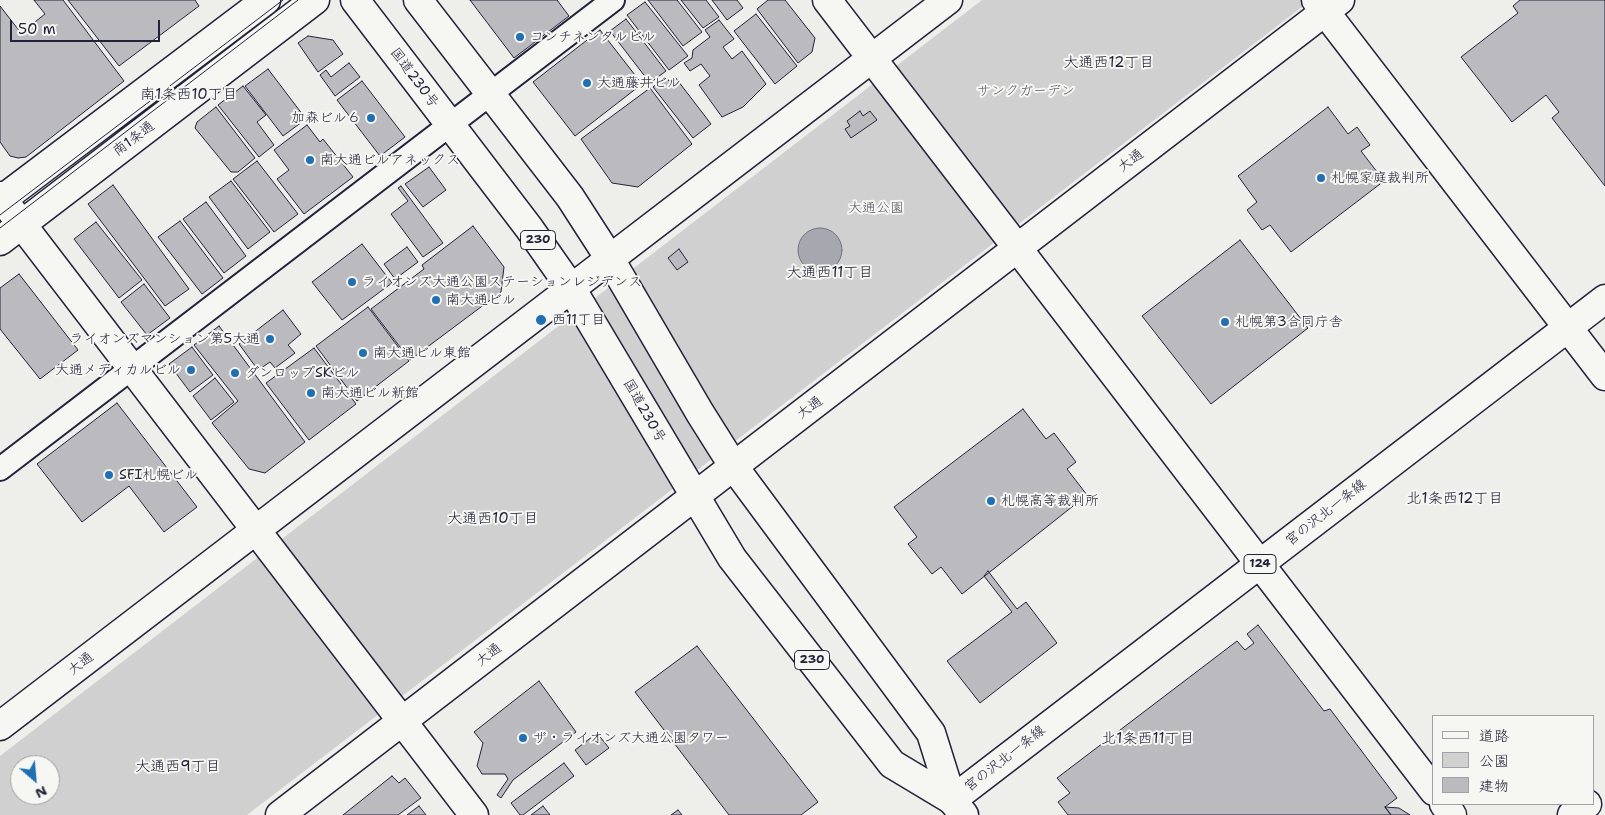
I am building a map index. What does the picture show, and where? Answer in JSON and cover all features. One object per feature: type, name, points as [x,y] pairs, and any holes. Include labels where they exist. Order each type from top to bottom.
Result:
[{"type":"main road","points":[[266,0],[1,199],[474,815]]},
{"type":"main road","name":"南1条通","points":[[0,242],[315,0]]},
{"type":"main road","name":"国道230号","points":[[355,0],[529,228],[571,288],[732,558],[892,764],[949,810]]},
{"type":"main road","points":[[418,0],[570,197],[610,259],[700,413],[734,467],[931,733],[949,810]]},
{"type":"main road","points":[[827,0],[1432,788]]},
{"type":"main road","name":"大通","points":[[0,726],[948,0]]},
{"type":"main road","points":[[1327,4],[1605,376]]},
{"type":"main road","name":"大通","points":[[280,815],[1018,248],[1327,4]]},
{"type":"main road","name":"宮の沢北一条線","points":[[949,810],[1260,564],[1605,299]]},
{"type":"main road","points":[[1572,815],[1586,805]]},
{"type":"street","points":[[0,469],[613,0]]},
{"type":"green space","name":"大通公園","points":[[982,0],[1311,0],[247,815],[0,815],[0,756]]},
{"type":"shaded area","points":[[820,228],[832,232],[838,238],[842,250],[838,262],[832,268],[820,272],[808,268],[802,262],[798,250],[802,238],[808,232]]},
{"type":"building","points":[[34,0],[63,0],[124,81],[26,157],[18,158],[10,156],[0,142],[0,6],[21,33],[45,14]]},
{"type":"building","points":[[68,0],[195,0],[199,6],[119,66]]},
{"type":"building","name":"コンチネンタルビル","points":[[470,0],[557,0],[569,16],[514,58]]},
{"type":"building","points":[[648,0],[677,0],[702,32],[683,46]]},
{"type":"building","points":[[681,0],[706,0],[719,17],[703,28]]},
{"type":"building","points":[[712,0],[737,0],[743,8],[727,20]]},
{"type":"building","points":[[768,0],[785,0],[815,38],[812,52],[798,63],[757,9]]},
{"type":"building","points":[[1520,0],[1605,0],[1605,186],[1552,118],[1559,112],[1546,95],[1512,122],[1461,57],[1518,13],[1513,6]]},
{"type":"building","points":[[645,2],[688,56],[669,70],[627,15]]},
{"type":"building","points":[[756,14],[797,66],[775,84],[734,31]]},
{"type":"building","points":[[626,19],[666,71],[650,83],[610,31]]},
{"type":"building","points":[[719,20],[734,39],[723,47],[732,59],[742,51],[766,84],[743,107],[722,117],[699,85],[710,76],[701,64],[690,71],[684,63],[692,58],[693,50],[710,37],[705,30]]},
{"type":"building","name":"大通藤井ビル","points":[[600,30],[642,84],[575,136],[533,82]]},
{"type":"building","points":[[308,36],[333,40],[343,54],[318,72],[298,43]]},
{"type":"building","points":[[349,63],[360,77],[335,96],[320,75],[326,70],[331,77]]},
{"type":"building","points":[[268,69],[306,119],[283,136],[245,86]]},
{"type":"building","points":[[666,77],[669,81],[675,77],[711,124],[693,138],[653,87]]},
{"type":"building","name":"加森ビル６","points":[[362,81],[405,137],[380,156],[337,100]]},
{"type":"building","points":[[243,86],[266,115],[257,122],[274,145],[259,157],[218,105]]},
{"type":"building","points":[[650,88],[692,144],[638,187],[612,183],[581,139]]},
{"type":"building","points":[[216,107],[255,158],[238,172],[231,172],[195,128],[197,122]]},
{"type":"building","points":[[1328,107],[1348,134],[1357,127],[1370,145],[1361,151],[1384,181],[1291,252],[1270,225],[1262,230],[1247,210],[1257,202],[1238,176]]},
{"type":"building","points":[[860,111],[863,116],[870,111],[877,120],[851,138],[845,129],[850,126],[847,121]]},
{"type":"building","name":"南大通ビルアネックス","points":[[307,125],[320,142],[323,139],[353,177],[304,214],[277,179],[289,170],[274,150]]},
{"type":"building","points":[[257,161],[298,214],[274,232],[233,179]]},
{"type":"building","points":[[429,167],[446,190],[423,207],[405,184]]},
{"type":"building","points":[[231,181],[270,232],[248,249],[209,197]]},
{"type":"building","points":[[113,185],[189,289],[165,306],[88,204]]},
{"type":"building","points":[[401,186],[443,243],[423,257],[391,214],[408,201],[398,188]]},
{"type":"building","points":[[206,202],[246,256],[224,273],[183,219]]},
{"type":"building","points":[[180,221],[223,278],[202,294],[158,237]]},
{"type":"building","points":[[96,222],[142,280],[119,298],[74,239]]},
{"type":"building","name":"南大通ビル","points":[[473,226],[504,267],[501,292],[410,360],[371,309],[424,269],[422,265]]},
{"type":"building","name":"札幌第3合同庁舎","points":[[1240,240],[1308,328],[1211,404],[1142,316]]},
{"type":"building","name":"ライオンズ大通公園ステーションレジデンス","points":[[362,244],[392,283],[342,320],[312,282]]},
{"type":"building","points":[[407,247],[418,262],[395,279],[384,264]]},
{"type":"building","points":[[679,249],[688,262],[677,270],[668,258]]},
{"type":"building","points":[[19,274],[78,350],[40,379],[0,329],[0,288]]},
{"type":"building","points":[[144,284],[170,318],[147,335],[121,302]]},
{"type":"building","name":"南大通ビル東館","points":[[368,307],[409,361],[357,401],[316,346]]},
{"type":"building","name":"ライオンズマンション第5大通","points":[[283,310],[301,334],[288,345],[295,353],[275,368],[270,362],[258,370],[239,344]]},
{"type":"building","name":"ダンロップSKビル","points":[[219,326],[305,442],[265,473],[249,469],[212,423],[238,401],[194,345]]},
{"type":"building","name":"大通メディカルビル","points":[[192,347],[213,375],[190,392],[169,364]]},
{"type":"building","name":"南大通ビル新館","points":[[314,348],[356,404],[309,440],[266,383]]},
{"type":"building","points":[[215,378],[234,402],[211,420],[193,396]]},
{"type":"building","name":"SFI札幌ビル","points":[[117,403],[197,507],[164,532],[129,486],[82,522],[37,464]]},
{"type":"building","name":"札幌高等裁判所","points":[[1023,409],[1046,439],[1054,433],[1076,462],[1067,469],[1087,495],[962,594],[941,567],[932,574],[908,544],[917,537],[894,507]]},
{"type":"building","points":[[988,571],[1017,609],[1026,602],[1057,643],[980,703],[947,661],[1012,612],[984,576]]},
{"type":"building","points":[[1258,625],[1324,711],[1330,709],[1397,798],[1385,807],[1391,815],[1068,815],[1058,802],[1070,793],[1057,778],[1237,641],[1245,650],[1254,643],[1247,634]]},
{"type":"building","points":[[697,646],[818,802],[801,815],[729,815],[635,692]]},
{"type":"building","name":"ザ・ライオンズ大通公園タワー","points":[[539,681],[576,732],[513,780],[501,798],[497,795],[508,779],[505,774],[482,774],[477,766],[483,743],[474,732]]},
{"type":"building","points":[[597,733],[609,748],[586,765],[575,750]]},
{"type":"building","points":[[564,763],[574,776],[523,815],[520,815],[511,803]]},
{"type":"building","points":[[392,776],[399,783],[405,778],[421,798],[398,815],[343,815]]},
{"type":"building","points":[[419,806],[426,815],[407,815]]},
{"type":"building","points":[[543,806],[550,815],[531,815]]},
{"type":"building","points":[[1385,807],[1399,808],[1410,815],[1391,815]]},
{"type":"building","points":[[678,810],[682,815],[671,815]]},
{"type":"tram line","points":[[0,215],[283,0]]},
{"type":"tram line","points":[[0,228],[298,0]]},
{"type":"place","name":"コンチネンタルビル","points":[[520,37]]},
{"type":"place","name":"大通藤井ビル","points":[[587,83]]},
{"type":"place","name":"加森ビル６","points":[[371,118]]},
{"type":"place","name":"南大通ビルアネックス","points":[[310,160]]},
{"type":"place","name":"札幌家庭裁判所","points":[[1321,178]]},
{"type":"place","name":"ライオンズ大通公園ステーションレジデンス","points":[[352,282]]},
{"type":"place","name":"南大通ビル","points":[[436,300]]},
{"type":"place","name":"西11丁目","points":[[541,320]]},
{"type":"place","name":"札幌第3合同庁舎","points":[[1225,322]]},
{"type":"place","name":"ライオンズマンション第5大通","points":[[270,339]]},
{"type":"place","name":"南大通ビル東館","points":[[363,353]]},
{"type":"place","name":"大通メディカルビル","points":[[191,370]]},
{"type":"place","name":"ダンロップSKビル","points":[[235,373]]},
{"type":"place","name":"南大通ビル新館","points":[[311,393]]},
{"type":"place","name":"SFI札幌ビル","points":[[109,475]]},
{"type":"place","name":"札幌高等裁判所","points":[[991,501]]},
{"type":"place","name":"ザ・ライオンズ大通公園タワー","points":[[523,738]]},
{"type":"district","name":"大通西12丁目","points":[[1109,63]]},
{"type":"district","name":"南1条西10丁目","points":[[189,95]]},
{"type":"district","name":"大通西11丁目","points":[[830,273]]},
{"type":"district","name":"北1条西12丁目","points":[[1455,499]]},
{"type":"district","name":"大通西10丁目","points":[[493,519]]},
{"type":"district","name":"北1条西11丁目","points":[[1148,739]]},
{"type":"district","name":"大通西9丁目","points":[[178,767]]},
{"type":"park label","name":"サンクガーデン","points":[[1026,91]]}]
